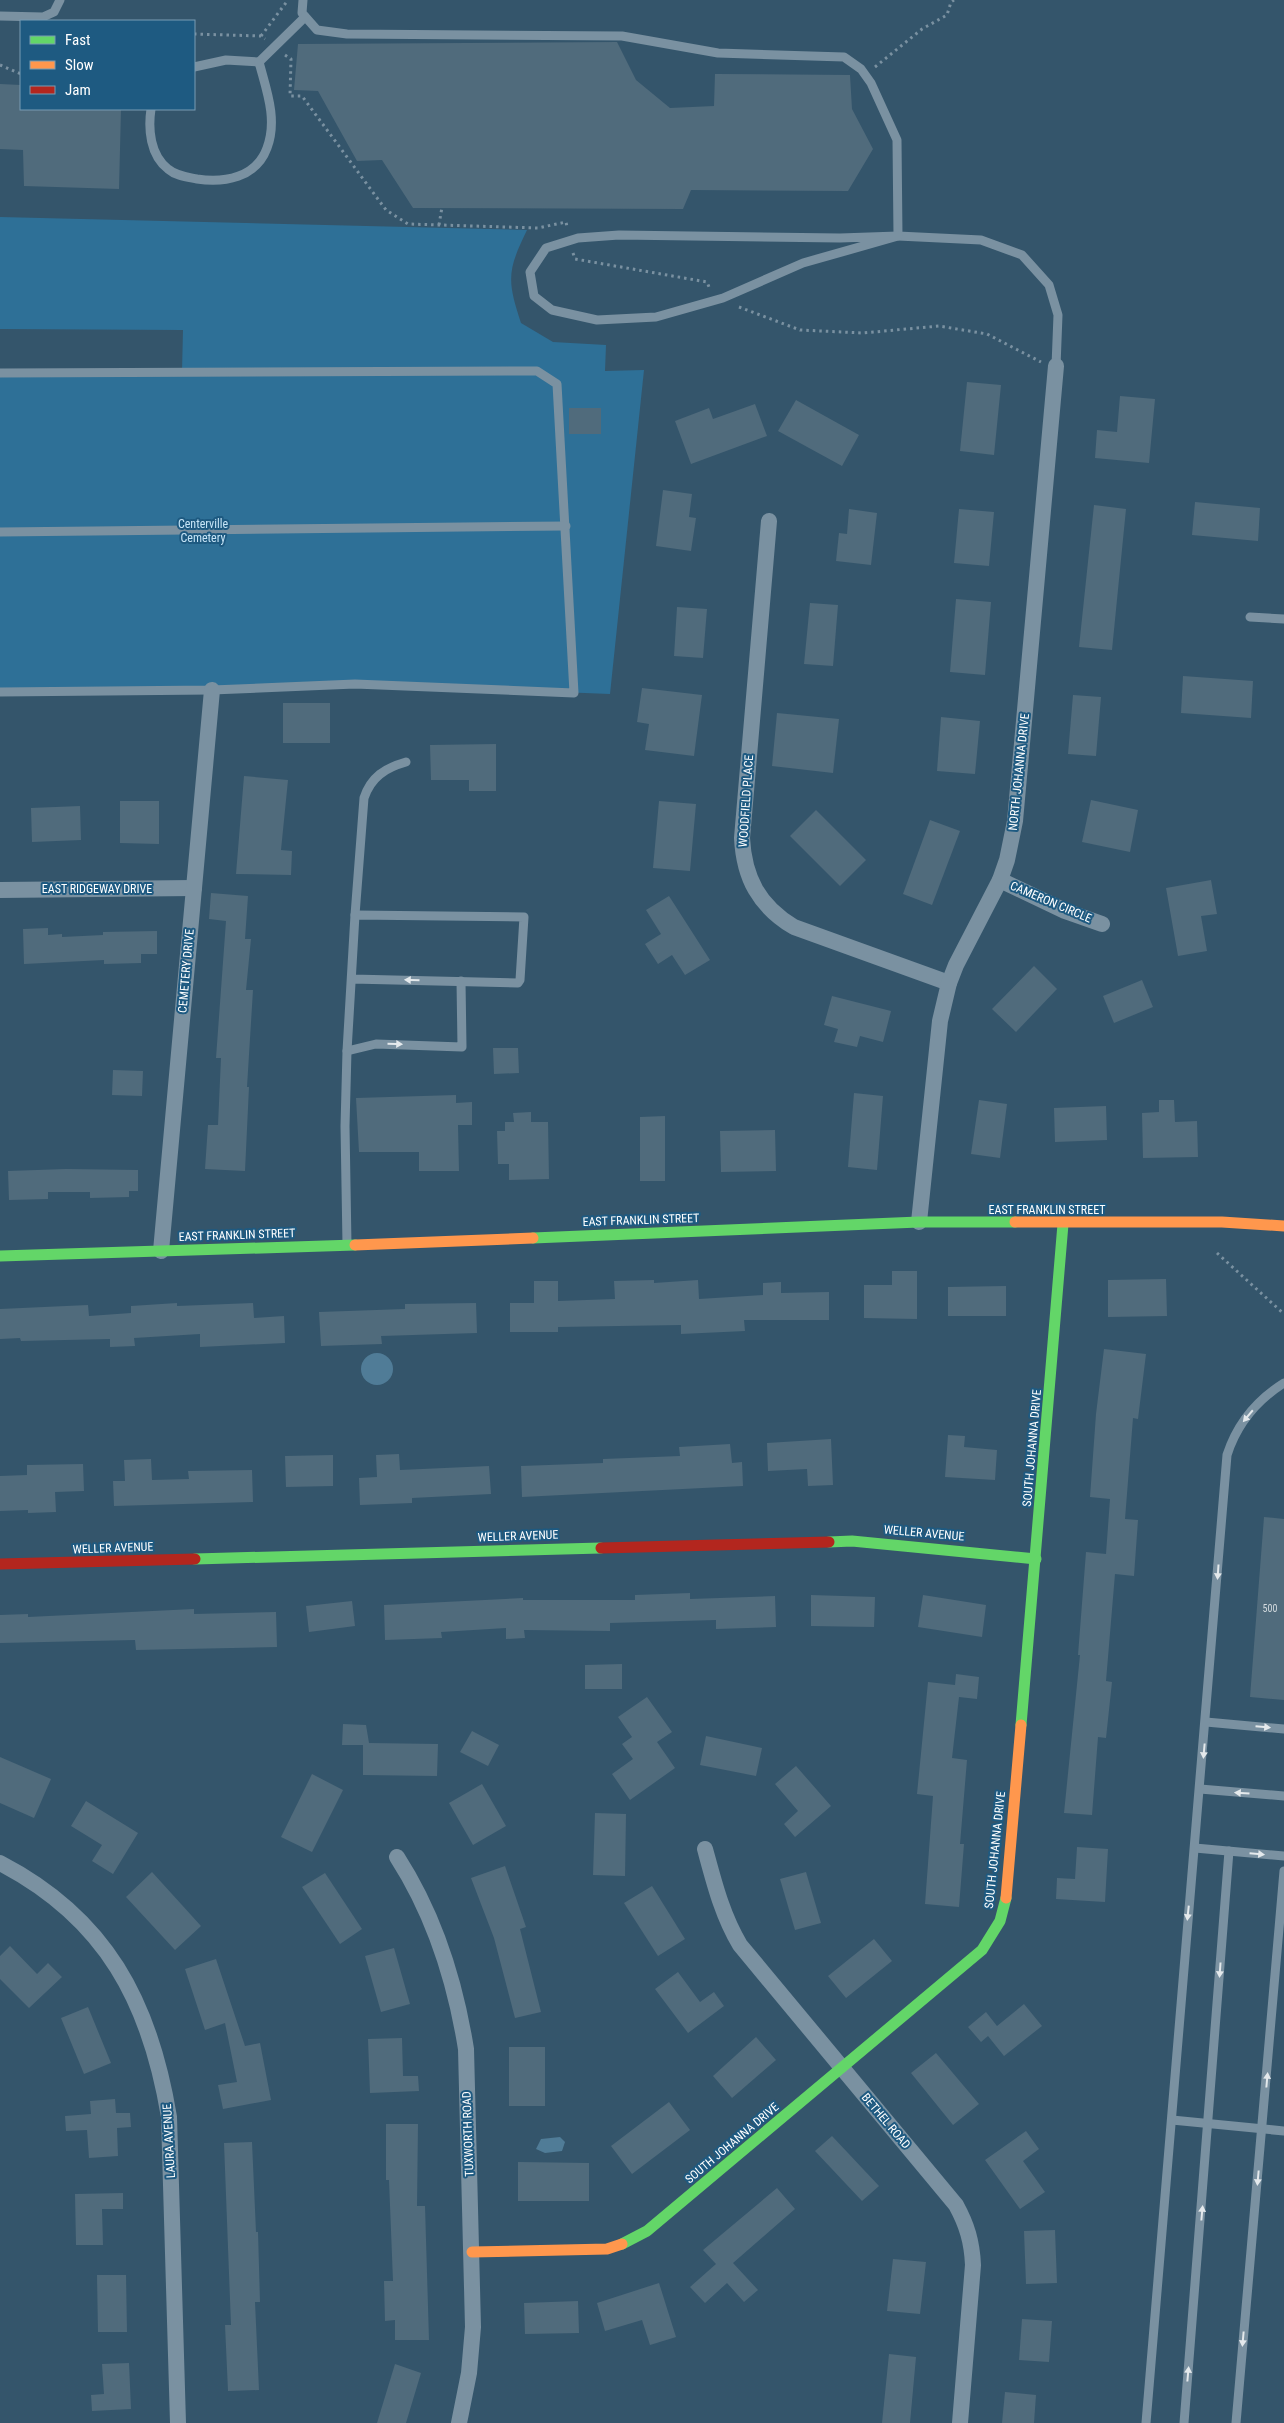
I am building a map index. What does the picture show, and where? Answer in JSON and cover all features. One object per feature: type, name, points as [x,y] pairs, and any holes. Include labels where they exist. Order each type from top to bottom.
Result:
[{"type":"street","name":"NORTH JOHANNA DRIVE","points":[[919,1222],[940,1021],[949,983],[956,965],[1000,880],[1007,860],[1019,790],[1056,366]]},
{"type":"street","name":"WOODFIELD PLACE","points":[[770,521],[742,838],[746,872],[754,891],[764,904],[778,917],[794,927],[949,983]]},
{"type":"street","name":"CEMETERY DRIVE","points":[[162,1251],[212,690]]},
{"type":"street","name":"CAMERON CIRCLE","points":[[1000,880],[1065,911],[1102,924]]},
{"type":"street","name":"EAST RIDGEWAY DRIVE","points":[[0,890],[194,888]]},
{"type":"street","name":"EAST FRANKLIN STREET","points":[[0,1256],[347,1245],[919,1222],[1063,1224],[1222,1222],[1284,1226]]},
{"type":"street","name":"SOUTH JOHANNA DRIVE","points":[[472,2252],[588,2251],[606,2249],[631,2241],[647,2231],[982,1950],[1000,1921],[1006,1902],[1063,1224]]},
{"type":"street","name":"WELLER AVENUE","points":[[0,1564],[852,1540],[1036,1559]]},
{"type":"street","name":"BETHEL ROAD","points":[[705,1849],[726,1918],[740,1945],[956,2205],[972,2240],[974,2265],[960,2423]]},
{"type":"street","name":"TUXWORTH ROAD","points":[[397,1857],[428,1912],[449,1970],[459,2007],[466,2049],[473,2327],[469,2372],[459,2423]]},
{"type":"street","name":"LAURA AVENUE","points":[[0,1863],[47,1892],[74,1914],[102,1945],[117,1967],[142,2014],[154,2044],[169,2117],[178,2423]]},
{"type":"lane","points":[[0,16],[43,17],[54,12],[60,0]]},
{"type":"lane","points":[[303,0],[302,13],[317,30],[347,34],[622,36],[718,53],[844,57],[861,69],[871,83],[897,140],[898,236]]},
{"type":"lane","points":[[195,67],[226,60],[259,62],[304,17]]},
{"type":"lane","points":[[151,110],[152,143],[159,159],[168,170],[183,177],[213,181],[234,180],[255,167],[267,148],[272,111],[259,62]]},
{"type":"lane","points":[[898,236],[803,263],[723,298],[656,317],[597,320],[552,310],[534,296],[530,272],[546,248],[578,238],[619,235],[840,238],[898,236],[981,240],[1022,255],[1048,284],[1058,315],[1056,366]]},
{"type":"lane","points":[[0,373],[537,371],[556,384],[566,526],[574,693],[355,684],[212,690],[0,692]]},
{"type":"lane","points":[[0,532],[566,526]]},
{"type":"lane","points":[[1250,617],[1284,619]]},
{"type":"lane","points":[[347,1245],[345,1126],[347,1051],[364,798],[371,782],[378,776],[386,770],[406,762]]},
{"type":"lane","points":[[352,978],[520,982],[523,916],[355,915]]},
{"type":"lane","points":[[347,1051],[376,1044],[462,1047],[461,982]]},
{"type":"lane","points":[[1146,2423],[1227,1454],[1232,1438],[1257,1404],[1284,1383]]},
{"type":"lane","points":[[1206,1722],[1284,1729]]},
{"type":"lane","points":[[1200,1790],[1284,1796]]},
{"type":"lane","points":[[1195,1848],[1284,1856]]},
{"type":"lane","points":[[1184,2423],[1229,1851]]},
{"type":"lane","points":[[1236,2423],[1284,1871]]},
{"type":"lane","points":[[1172,2120],[1284,2131]]},
{"type":"path","points":[[261,36],[289,0]]},
{"type":"path","points":[[873,69],[922,29],[947,15],[951,2],[954,0]]},
{"type":"path","points":[[195,34],[261,36],[291,59],[290,96],[302,96],[386,210],[408,224],[538,228],[566,222],[575,259],[707,282],[710,290],[746,310],[800,330],[864,333],[939,326],[986,334],[1037,361],[1056,366]]},
{"type":"path","points":[[0,65],[20,74]]},
{"type":"path","points":[[439,225],[442,207]]},
{"type":"path","points":[[1217,1253],[1284,1314]]},
{"type":"green space","name":"Centerville Cemetery","points":[[0,217],[527,230],[520,244],[511,276],[513,296],[521,323],[553,342],[606,345],[605,371],[644,370],[610,694],[355,684],[0,692],[0,373],[182,372],[183,330],[0,329]]},
{"type":"shaded area","points":[[377,1353],[383,1354],[388,1358],[392,1363],[392,1375],[388,1380],[383,1384],[377,1385],[371,1384],[366,1380],[362,1375],[361,1369],[362,1363],[366,1358],[371,1354]]},
{"type":"shaded area","points":[[560,2137],[565,2142],[562,2151],[545,2153],[536,2149],[541,2139]]},
{"type":"building","points":[[617,42],[636,80],[670,108],[714,106],[715,74],[850,75],[852,109],[873,149],[848,191],[691,190],[683,209],[413,208],[382,160],[357,161],[318,91],[294,90],[298,44]]},
{"type":"building","points":[[0,84],[20,85],[20,110],[121,110],[119,189],[24,186],[23,150],[0,149]]},
{"type":"building","points":[[967,382],[1001,385],[994,455],[960,451]]},
{"type":"building","points":[[1120,396],[1155,399],[1149,463],[1095,458],[1097,430],[1117,432]]},
{"type":"building","points":[[796,400],[859,435],[842,466],[778,431]]},
{"type":"building","points":[[755,404],[767,436],[691,464],[675,421],[709,408],[713,419]]},
{"type":"building","points":[[569,408],[601,408],[601,434],[569,434]]},
{"type":"building","points":[[663,490],[692,494],[689,517],[696,518],[691,551],[656,546]]},
{"type":"building","points":[[1195,502],[1260,508],[1258,541],[1192,535]]},
{"type":"building","points":[[1094,505],[1126,509],[1112,650],[1079,647]]},
{"type":"building","points":[[849,509],[877,513],[871,565],[836,561],[839,533],[847,534]]},
{"type":"building","points":[[959,509],[994,512],[989,566],[954,563]]},
{"type":"building","points":[[956,599],[991,602],[985,675],[950,672]]},
{"type":"building","points":[[810,603],[838,605],[833,666],[804,664]]},
{"type":"building","points":[[677,607],[707,609],[703,658],[674,656]]},
{"type":"building","points":[[1183,676],[1253,681],[1251,718],[1181,713]]},
{"type":"building","points":[[642,688],[702,695],[694,756],[645,750],[649,724],[637,722]]},
{"type":"building","points":[[1073,695],[1101,697],[1096,756],[1068,754]]},
{"type":"building","points":[[283,703],[330,703],[330,743],[283,743]]},
{"type":"building","points":[[777,713],[839,719],[833,773],[772,766]]},
{"type":"building","points":[[941,717],[980,721],[975,774],[937,771]]},
{"type":"building","points":[[496,744],[496,791],[469,791],[469,780],[431,780],[430,745]]},
{"type":"building","points":[[244,776],[288,780],[281,850],[292,851],[291,875],[236,874]]},
{"type":"building","points":[[1091,800],[1138,810],[1130,852],[1082,842]]},
{"type":"building","points":[[120,801],[159,801],[159,844],[120,843]]},
{"type":"building","points":[[659,801],[696,804],[690,871],[653,868]]},
{"type":"building","points":[[80,806],[81,840],[32,842],[31,808]]},
{"type":"building","points":[[816,810],[866,860],[840,886],[790,836]]},
{"type":"building","points":[[930,820],[960,831],[932,905],[903,894]]},
{"type":"building","points":[[1211,880],[1217,914],[1201,916],[1207,951],[1178,956],[1166,888]]},
{"type":"building","points":[[211,893],[248,896],[245,939],[251,939],[246,990],[253,990],[247,1087],[249,1087],[245,1171],[205,1169],[208,1125],[218,1125],[221,1058],[216,1058],[226,921],[209,919]]},
{"type":"building","points":[[669,896],[710,960],[685,975],[672,955],[658,964],[645,944],[661,934],[646,910]]},
{"type":"building","points":[[48,928],[48,935],[62,934],[62,937],[103,935],[103,932],[157,931],[157,954],[141,954],[141,963],[104,964],[104,960],[24,964],[23,929]]},
{"type":"building","points":[[1034,966],[1057,989],[1016,1032],[992,1009]]},
{"type":"building","points":[[1142,980],[1153,1007],[1114,1023],[1103,996]]},
{"type":"building","points":[[832,996],[891,1011],[883,1042],[860,1036],[857,1047],[834,1042],[838,1029],[824,1025]]},
{"type":"building","points":[[493,1048],[518,1048],[519,1073],[494,1074]]},
{"type":"building","points":[[113,1070],[143,1071],[142,1096],[112,1095]]},
{"type":"building","points":[[854,1093],[883,1096],[877,1170],[848,1167]]},
{"type":"building","points":[[456,1095],[456,1103],[472,1102],[472,1125],[458,1125],[459,1171],[419,1171],[419,1152],[359,1152],[356,1098]]},
{"type":"building","points":[[979,1100],[1007,1104],[1000,1158],[971,1154]]},
{"type":"building","points":[[1159,1100],[1174,1100],[1175,1122],[1197,1121],[1198,1157],[1143,1158],[1142,1113],[1159,1112]]},
{"type":"building","points":[[1106,1106],[1107,1140],[1055,1142],[1054,1108]]},
{"type":"building","points":[[531,1112],[531,1122],[548,1122],[549,1179],[509,1180],[509,1164],[498,1164],[497,1131],[505,1131],[505,1122],[514,1122],[513,1113]]},
{"type":"building","points":[[665,1116],[665,1181],[640,1181],[640,1117]]},
{"type":"building","points":[[775,1130],[776,1171],[721,1172],[720,1131]]},
{"type":"building","points":[[66,1169],[138,1170],[138,1191],[129,1191],[129,1197],[90,1198],[90,1192],[48,1192],[48,1199],[9,1200],[8,1171]]},
{"type":"building","points":[[892,1271],[917,1271],[917,1319],[864,1318],[864,1285],[892,1285]]},
{"type":"building","points":[[1166,1279],[1167,1316],[1108,1317],[1108,1280]]},
{"type":"building","points":[[654,1280],[654,1283],[698,1280],[699,1299],[763,1295],[763,1283],[781,1282],[781,1293],[829,1292],[829,1320],[744,1320],[745,1331],[681,1334],[681,1325],[558,1327],[558,1332],[510,1332],[510,1303],[534,1303],[534,1281],[558,1281],[558,1301],[615,1299],[614,1281]]},
{"type":"building","points":[[1006,1286],[1006,1316],[948,1316],[948,1287]]},
{"type":"building","points":[[177,1303],[177,1306],[253,1303],[254,1318],[284,1316],[285,1343],[200,1347],[200,1334],[134,1338],[135,1346],[110,1347],[110,1339],[21,1341],[20,1338],[0,1339],[0,1309],[88,1305],[89,1316],[131,1313],[131,1306]]},
{"type":"building","points":[[476,1303],[477,1333],[381,1336],[382,1344],[321,1346],[319,1312],[405,1309],[405,1304]]},
{"type":"building","points":[[1104,1349],[1146,1354],[1138,1419],[1133,1418],[1125,1519],[1138,1520],[1134,1576],[1115,1574],[1106,1681],[1112,1682],[1106,1738],[1098,1737],[1092,1815],[1064,1813],[1080,1655],[1078,1655],[1086,1552],[1106,1554],[1110,1499],[1090,1497],[1096,1414]]},
{"type":"building","points":[[948,1435],[965,1436],[964,1447],[997,1450],[995,1480],[945,1477]]},
{"type":"building","points":[[831,1439],[833,1485],[808,1486],[807,1469],[768,1471],[767,1443]]},
{"type":"building","points":[[730,1444],[732,1463],[742,1462],[743,1486],[522,1497],[521,1466],[603,1463],[603,1459],[680,1456],[679,1447]]},
{"type":"building","points":[[399,1454],[400,1470],[489,1466],[491,1494],[412,1498],[412,1503],[360,1505],[359,1478],[377,1477],[376,1455]]},
{"type":"building","points":[[333,1455],[333,1486],[286,1487],[285,1456]]},
{"type":"building","points":[[151,1459],[152,1480],[189,1479],[188,1471],[252,1470],[253,1502],[114,1506],[113,1481],[125,1481],[124,1460]]},
{"type":"building","points":[[83,1464],[84,1491],[55,1492],[56,1512],[0,1511],[0,1476],[27,1475],[27,1465]]},
{"type":"building","points":[[1264,1517],[1284,1519],[1284,1700],[1250,1697]]},
{"type":"building","points":[[690,1593],[690,1599],[775,1596],[776,1627],[716,1629],[716,1620],[610,1623],[610,1631],[524,1630],[525,1638],[506,1639],[506,1628],[441,1632],[442,1638],[385,1640],[384,1605],[523,1598],[523,1600],[635,1600],[635,1595]]},
{"type":"building","points":[[811,1595],[875,1597],[874,1627],[811,1626]]},
{"type":"building","points":[[923,1595],[986,1605],[982,1637],[918,1627]]},
{"type":"building","points":[[352,1601],[355,1626],[309,1632],[306,1606]]},
{"type":"building","points":[[194,1609],[194,1614],[276,1612],[277,1647],[136,1650],[135,1640],[0,1643],[0,1615],[28,1614],[28,1617]]},
{"type":"building","points":[[622,1664],[622,1689],[585,1689],[585,1665]]},
{"type":"building","points":[[956,1674],[979,1677],[977,1699],[959,1697],[952,1758],[967,1760],[960,1844],[964,1844],[959,1907],[925,1904],[933,1796],[917,1794],[928,1682],[955,1685]]},
{"type":"building","points":[[647,1697],[672,1732],[657,1742],[675,1768],[630,1800],[612,1774],[633,1759],[622,1744],[632,1737],[618,1717]]},
{"type":"building","points":[[343,1724],[366,1725],[369,1743],[438,1744],[437,1776],[363,1775],[363,1745],[342,1745]]},
{"type":"building","points":[[472,1731],[499,1745],[488,1766],[460,1752]]},
{"type":"building","points":[[706,1736],[762,1748],[756,1776],[700,1765]]},
{"type":"building","points":[[0,1757],[51,1779],[34,1818],[0,1803]]},
{"type":"building","points":[[796,1766],[831,1806],[795,1837],[784,1824],[798,1811],[775,1784]]},
{"type":"building","points":[[312,1774],[343,1790],[312,1852],[281,1837]]},
{"type":"building","points":[[482,1784],[506,1826],[473,1845],[449,1803]]},
{"type":"building","points":[[86,1801],[138,1833],[113,1874],[92,1861],[102,1845],[71,1826]]},
{"type":"building","points":[[595,1813],[626,1814],[625,1876],[593,1875]]},
{"type":"building","points":[[1077,1847],[1108,1849],[1105,1902],[1056,1899],[1057,1878],[1075,1879]]},
{"type":"building","points":[[505,1866],[526,1927],[520,1929],[541,2012],[515,2018],[494,1938],[471,1878]]},
{"type":"building","points":[[152,1872],[201,1926],[175,1950],[126,1897]]},
{"type":"building","points":[[806,1872],[821,1923],[795,1930],[780,1879]]},
{"type":"building","points":[[325,1873],[362,1929],[340,1944],[302,1887]]},
{"type":"building","points":[[652,1886],[685,1939],[658,1956],[624,1903]]},
{"type":"building","points":[[874,1939],[892,1961],[846,1998],[828,1976]]},
{"type":"building","points":[[10,1946],[37,1974],[48,1963],[62,1977],[29,2008],[0,1979],[0,1956]]},
{"type":"building","points":[[394,1948],[410,2004],[381,2012],[365,1956]]},
{"type":"building","points":[[216,1959],[245,2046],[260,2043],[271,2100],[223,2109],[218,2085],[237,2082],[225,2023],[205,2030],[185,1969]]},
{"type":"building","points":[[678,1972],[700,2002],[714,1992],[724,2006],[688,2033],[655,1989]]},
{"type":"building","points":[[1024,2004],[1042,2026],[1004,2056],[988,2036],[981,2042],[968,2027],[986,2012],[997,2026]]},
{"type":"building","points":[[88,2007],[111,2063],[84,2074],[61,2018]]},
{"type":"building","points":[[756,2037],[776,2060],[732,2098],[713,2076]]},
{"type":"building","points":[[402,2038],[403,2076],[418,2076],[419,2091],[370,2093],[368,2039]]},
{"type":"building","points":[[509,2047],[545,2047],[545,2106],[509,2106]]},
{"type":"building","points":[[936,2053],[979,2104],[953,2125],[911,2073]]},
{"type":"building","points":[[115,2099],[116,2113],[130,2113],[131,2127],[117,2128],[118,2156],[89,2158],[87,2130],[66,2131],[65,2116],[91,2114],[90,2101]]},
{"type":"building","points":[[669,2102],[690,2130],[632,2174],[611,2146]]},
{"type":"building","points":[[386,2124],[418,2124],[417,2206],[425,2206],[429,2340],[395,2340],[395,2320],[385,2321],[384,2281],[393,2281],[389,2180],[386,2180]]},
{"type":"building","points":[[1026,2131],[1039,2149],[1023,2161],[1045,2192],[1020,2209],[985,2160]]},
{"type":"building","points":[[832,2136],[879,2186],[862,2201],[815,2151]]},
{"type":"building","points":[[252,2142],[260,2302],[255,2302],[259,2390],[228,2391],[225,2325],[231,2325],[224,2143]]},
{"type":"building","points":[[518,2162],[589,2163],[589,2201],[518,2201]]},
{"type":"building","points":[[777,2188],[795,2209],[733,2263],[758,2290],[744,2302],[727,2283],[705,2303],[690,2287],[716,2264],[703,2250]]},
{"type":"building","points":[[123,2193],[123,2209],[102,2209],[103,2245],[76,2245],[75,2194]]},
{"type":"building","points":[[1055,2230],[1057,2283],[1026,2284],[1024,2231]]},
{"type":"building","points":[[893,2259],[926,2262],[920,2314],[887,2311]]},
{"type":"building","points":[[97,2275],[126,2275],[127,2332],[98,2332]]},
{"type":"building","points":[[659,2283],[676,2337],[650,2345],[642,2320],[605,2331],[597,2303]]},
{"type":"building","points":[[578,2301],[579,2333],[525,2334],[524,2303]]},
{"type":"building","points":[[1022,2319],[1052,2321],[1049,2362],[1019,2360]]},
{"type":"building","points":[[889,2354],[916,2357],[910,2423],[882,2423]]},
{"type":"building","points":[[129,2363],[131,2409],[92,2411],[91,2395],[104,2394],[102,2364]]},
{"type":"building","points":[[395,2364],[421,2373],[406,2423],[377,2423]]},
{"type":"building","points":[[1005,2392],[1036,2395],[1034,2423],[1002,2423]]},
{"type":"traffic: fast","points":[[533,1238],[919,1222],[1015,1222]]},
{"type":"traffic: fast","points":[[1021,1725],[1063,1224]]},
{"type":"traffic: fast","points":[[0,1256],[355,1245]]},
{"type":"traffic: fast","points":[[829,1542],[852,1541],[1036,1559]]},
{"type":"traffic: fast","points":[[195,1559],[601,1548]]},
{"type":"traffic: fast","points":[[622,2244],[647,2231],[982,1950],[1000,1921],[1006,1898]]},
{"type":"traffic: slow","points":[[1015,1222],[1222,1222],[1284,1226]]},
{"type":"traffic: slow","points":[[355,1245],[533,1238]]},
{"type":"traffic: slow","points":[[1006,1898],[1021,1725]]},
{"type":"traffic: slow","points":[[472,2252],[607,2249],[622,2244]]},
{"type":"traffic: jam","points":[[601,1548],[829,1542]]},
{"type":"traffic: jam","points":[[0,1564],[195,1559]]}]
